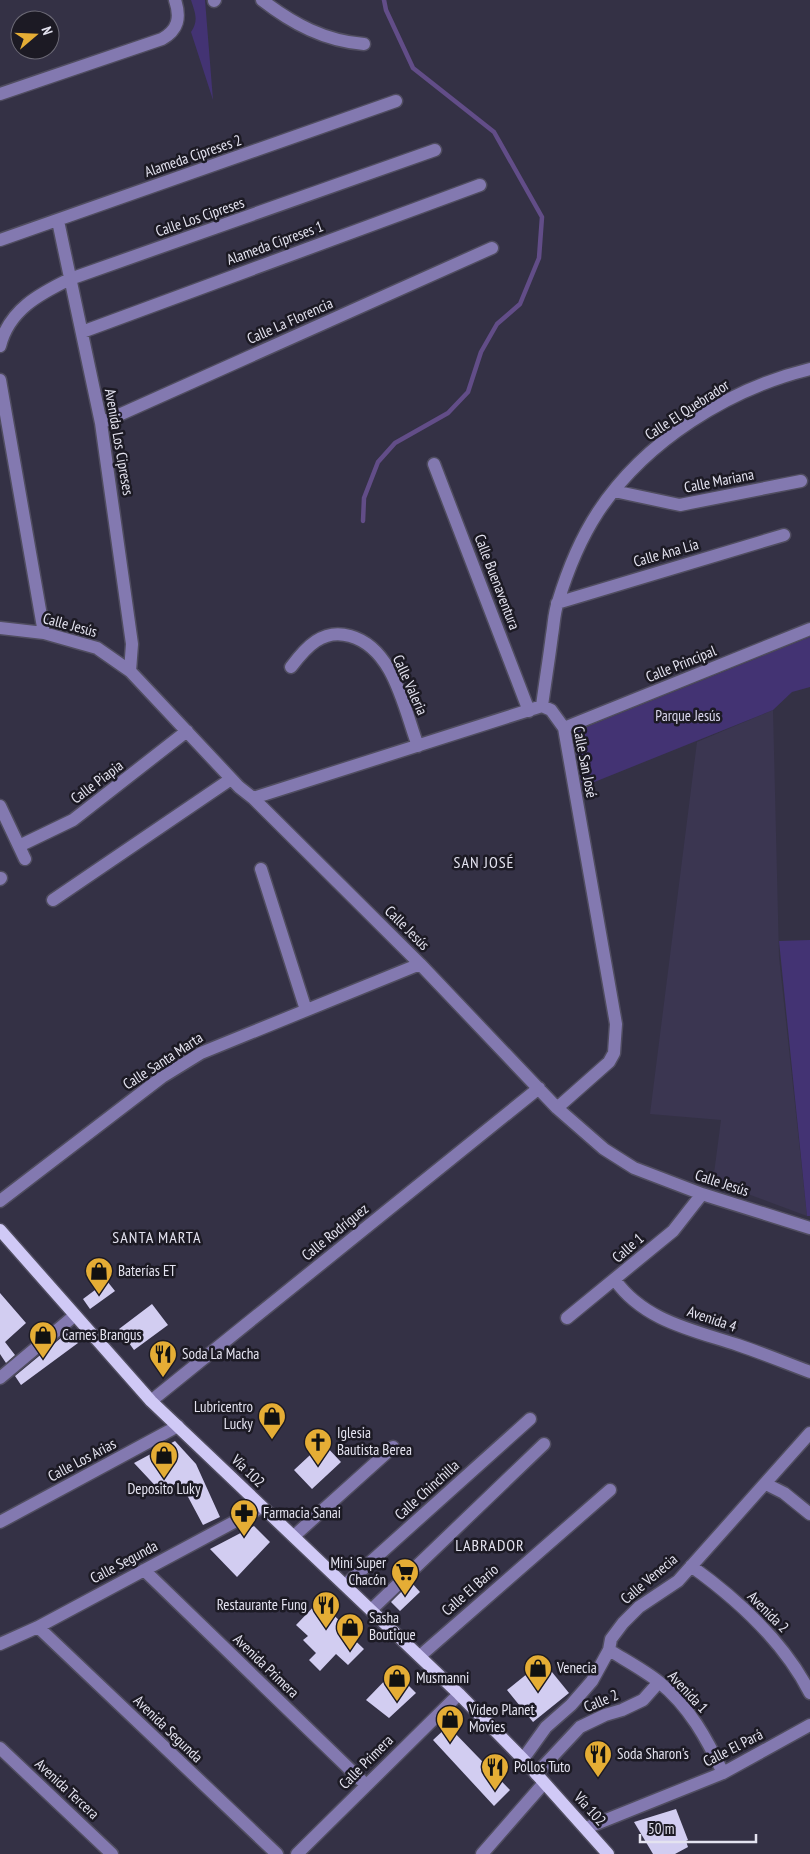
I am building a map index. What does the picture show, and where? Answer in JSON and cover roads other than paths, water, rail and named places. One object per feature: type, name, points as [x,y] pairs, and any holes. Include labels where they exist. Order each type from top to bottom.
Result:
[{"type":"main road","name":"Vía 102","points":[[0,1230],[151,1401],[459,1694],[523,1759],[608,1854]]},
{"type":"street","points":[[0,94],[162,39],[171,34],[179,19],[175,0]]},
{"type":"street","points":[[262,0],[278,12],[321,36],[342,43],[364,44]]},
{"type":"street","points":[[278,12],[284,0]]},
{"type":"street","name":"Alameda Cipreses 2","points":[[0,240],[396,101]]},
{"type":"street","name":"Calle Los Cipreses","points":[[1,341],[22,308],[41,293],[70,280],[435,150]]},
{"type":"street","name":"Alameda Cipreses 1","points":[[82,332],[480,185]]},
{"type":"street","name":"Avenida Los Cipreses","points":[[58,221],[100,423],[132,644],[130,671]]},
{"type":"street","name":"Calle La Florencia","points":[[100,423],[492,248]]},
{"type":"street","name":"Calle El Quebrador","points":[[542,706],[557,603],[582,542],[597,513],[614,490],[656,447],[720,405],[756,387],[810,369]]},
{"type":"street","points":[[0,380],[44,632]]},
{"type":"street","name":"Calle Buenaventura","points":[[434,464],[529,710]]},
{"type":"street","name":"Calle Mariana","points":[[614,490],[680,505],[801,481]]},
{"type":"street","name":"Calle Ana Lía","points":[[557,603],[784,536]]},
{"type":"street","name":"Calle Jesús","points":[[0,628],[44,632],[97,648],[130,671],[231,779],[253,798],[420,964],[557,1108],[604,1149],[634,1168],[702,1194],[810,1228]]},
{"type":"street","name":"Calle Principal","points":[[564,728],[810,629]]},
{"type":"street","name":"Calle Valeria","points":[[291,667],[317,639],[329,634],[342,633],[356,637],[372,646],[384,660],[393,678],[418,746]]},
{"type":"street","points":[[253,798],[542,706]]},
{"type":"street","name":"Calle San José","points":[[542,706],[551,710],[564,728],[616,1024],[614,1053],[609,1062],[557,1108]]},
{"type":"street","name":"Calle Piapia","points":[[19,846],[73,820],[187,731]]},
{"type":"street","points":[[53,900],[231,779]]},
{"type":"street","points":[[0,806],[25,858]]},
{"type":"street","points":[[261,868],[306,1010]]},
{"type":"street","name":"Calle Santa Marta","points":[[0,1201],[162,1077],[193,1058],[420,964]]},
{"type":"street","name":"Calle Rodríguez","points":[[151,1401],[539,1088]]},
{"type":"street","name":"Calle 1","points":[[567,1318],[673,1231],[702,1194]]},
{"type":"street","name":"Avenida 4","points":[[615,1280],[624,1294],[638,1305],[664,1320],[810,1372]]},
{"type":"street","points":[[0,1378],[74,1316]]},
{"type":"street","name":"Calle Chinchilla","points":[[345,1585],[530,1419]]},
{"type":"street","name":"Calle Los Arias","points":[[0,1522],[178,1426]]},
{"type":"street","name":"Calle Venecia","points":[[523,1759],[546,1727],[571,1705],[592,1680],[609,1650],[611,1639],[623,1623],[639,1607],[678,1580],[810,1433]]},
{"type":"street","points":[[371,1610],[544,1444]]},
{"type":"street","points":[[294,1536],[393,1447]]},
{"type":"street","points":[[766,1484],[784,1493],[810,1514]]},
{"type":"street","name":"Calle El Bario","points":[[420,1656],[610,1490]]},
{"type":"street","name":"Calle Segunda","points":[[0,1644],[38,1627],[262,1507]]},
{"type":"street","name":"Avenida 2","points":[[691,1566],[742,1608],[773,1639],[798,1668],[810,1693]]},
{"type":"street","name":"Avenida Primera","points":[[144,1570],[366,1785]]},
{"type":"street","name":"Avenida Segunda","points":[[38,1627],[277,1854]]},
{"type":"street","name":"Avenida 1","points":[[609,1650],[659,1682],[688,1712],[708,1741],[723,1774]]},
{"type":"street","name":"Calle 2","points":[[482,1854],[580,1727],[642,1700],[659,1682]]},
{"type":"street","name":"Calle Primera","points":[[297,1854],[459,1694]]},
{"type":"street","name":"Calle El Pará","points":[[586,1828],[723,1774],[810,1725]]},
{"type":"street","name":"Avenida Tercera","points":[[0,1748],[112,1854]]},
{"type":"waterway","points":[[363,521],[364,498],[378,462],[395,443],[448,413],[468,392],[481,352],[497,324],[520,304],[539,258],[542,217],[494,132],[413,68],[386,10],[384,0]]},
{"type":"place","name":"Baterías ET","points":[[99,1295]]},
{"type":"place","name":"Carnes Brangus","points":[[43,1359]]},
{"type":"place","name":"Soda La Macha","points":[[163,1378]]},
{"type":"place","name":"Lubricentro Lucky","points":[[272,1440]]},
{"type":"place","name":"Iglesia Bautista Berea","points":[[318,1466]]},
{"type":"place","name":"Deposito Luky","points":[[164,1479]]},
{"type":"place","name":"Farmacia Sanai","points":[[244,1537]]},
{"type":"place","name":"Mini Super Chacón","points":[[405,1596]]},
{"type":"place","name":"Restaurante Fung","points":[[326,1629]]},
{"type":"place","name":"Sasha Boutique","points":[[350,1651]]},
{"type":"place","name":"Venecia","points":[[538,1692]]},
{"type":"place","name":"Musmanni","points":[[397,1702]]},
{"type":"place","name":"Video Planet Movies","points":[[450,1743]]},
{"type":"place","name":"Soda Sharon's","points":[[598,1778]]},
{"type":"place","name":"Pollos Tuto","points":[[495,1791]]},
{"type":"district","name":"SAN JOSÉ","points":[[484,862]]},
{"type":"district","name":"SANTA MARTA","points":[[157,1237]]},
{"type":"district","name":"LABRADOR","points":[[490,1545]]},
{"type":"park label","name":"Parque Jesús","points":[[688,716]]}]
